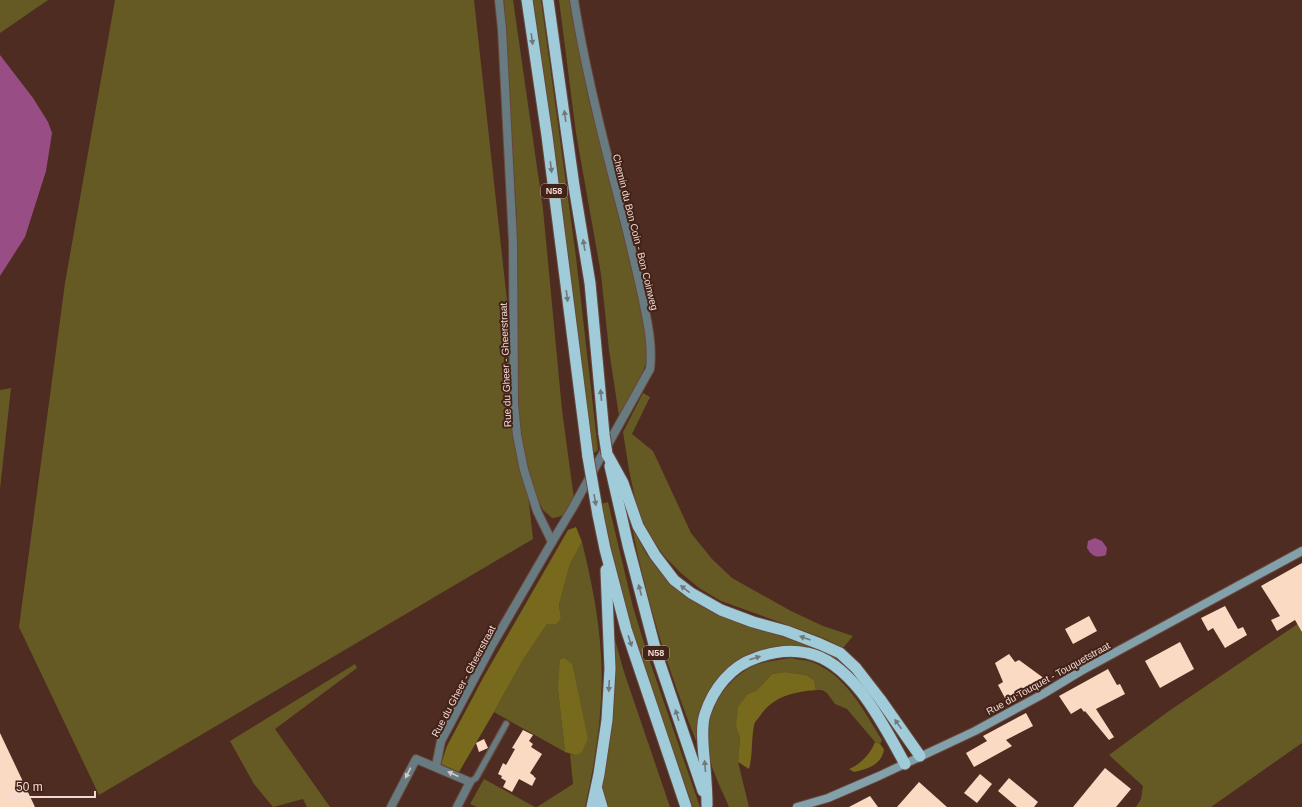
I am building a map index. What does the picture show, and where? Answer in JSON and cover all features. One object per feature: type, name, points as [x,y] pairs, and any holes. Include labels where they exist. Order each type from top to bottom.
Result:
[{"type":"highway","name":"N58","points":[[527,0],[547,136],[588,457],[598,515],[605,549],[626,629],[686,807]]},
{"type":"highway","name":"N58","points":[[548,0],[574,186],[590,284],[604,434],[616,497],[656,652],[708,806]]},
{"type":"highway","points":[[608,454],[623,483],[638,526],[655,555],[674,580],[691,593],[721,610],[753,622],[786,631],[840,653],[856,668],[920,756]]},
{"type":"highway","points":[[592,807],[597,787],[607,720],[610,669],[605,549]]},
{"type":"highway","points":[[708,806],[702,741],[704,715],[715,691],[730,673],[748,660],[770,653],[789,651],[807,653],[823,659],[841,670],[866,699],[905,764]]},
{"type":"highway","points":[[597,787],[602,807]]},
{"type":"main road","name":"Rue du Touquet - Touquetstraat","points":[[796,807],[828,798],[975,731],[1043,694],[1081,671],[1302,551]]},
{"type":"street","name":"Rue du Gheer - Gheerstraat","points":[[436,766],[441,741],[492,647],[552,542],[536,511],[524,470],[517,435],[514,404],[513,242],[502,29],[499,0]]},
{"type":"street","name":"Chemin du Bon Coin - Bon Coinweg","points":[[552,542],[650,369],[652,353],[649,328],[634,256],[610,169],[586,65],[574,0]]},
{"type":"street","points":[[391,807],[416,759],[436,766],[470,782],[457,807]]},
{"type":"lane","points":[[470,782],[476,778],[506,724]]},
{"type":"shaded area","points":[[0,0],[48,0],[0,33]]},
{"type":"shaded area","points":[[115,0],[474,0],[518,401],[517,222],[504,0],[513,0],[543,209],[562,410],[574,499],[568,510],[561,516],[552,518],[543,510],[535,494],[523,449],[533,539],[99,795],[19,627],[65,283]]},
{"type":"shaded area","points":[[532,0],[541,0],[576,257],[598,450],[592,455]]},
{"type":"shaded area","points":[[559,0],[569,0],[588,96],[627,250],[640,306],[648,352],[647,361],[635,391],[619,416],[609,350],[601,274],[576,133]]},
{"type":"shaded area","points":[[0,55],[33,98],[48,122],[52,133],[46,171],[25,237],[0,276]]},
{"type":"shaded area","points":[[11,388],[0,489],[0,390]]},
{"type":"shaded area","points":[[643,393],[650,397],[632,434],[653,451],[691,533],[712,559],[732,578],[791,611],[823,626],[853,636],[843,648],[826,639],[721,601],[699,588],[664,556],[648,533],[638,512],[623,432]]},
{"type":"shaded area","points":[[608,502],[633,607],[647,653],[700,807],[693,807],[649,684],[625,607],[601,504]]},
{"type":"shaded area","points":[[576,527],[582,542],[570,564],[559,605],[561,618],[556,624],[547,624],[523,660],[459,772],[441,764],[447,746],[483,678],[568,530]]},
{"type":"shaded area","points":[[632,527],[647,555],[672,585],[701,605],[719,615],[817,648],[837,658],[857,675],[895,729],[892,730],[862,687],[814,652],[744,659],[699,718],[696,741],[659,636],[644,582]]},
{"type":"shaded area","points":[[1095,538],[1102,541],[1107,548],[1106,555],[1095,556],[1087,548],[1088,541]]},
{"type":"shaded area","points":[[582,542],[594,598],[602,675],[600,713],[593,770],[585,807],[537,807],[573,784],[570,754],[575,755],[588,739],[585,728],[558,690],[565,752],[494,712],[523,660],[547,624],[561,618],[559,605],[570,564]]},
{"type":"shaded area","points":[[1302,621],[1302,743],[1211,807],[1136,807],[1141,799],[1143,786],[1109,755],[1169,711]]},
{"type":"shaded area","points":[[610,622],[624,672],[670,807],[606,807],[602,796]]},
{"type":"shaded area","points":[[564,658],[572,664],[588,739],[581,753],[575,755],[565,752],[558,690],[560,660]]},
{"type":"shaded area","points":[[791,658],[812,662],[835,676],[853,695],[882,740],[880,744],[875,742],[847,709],[835,704],[827,693],[822,690],[816,690],[814,680],[806,675],[785,672],[772,674],[757,690],[748,694],[736,727],[740,738],[738,762],[749,807],[729,807],[713,771],[710,759],[707,729],[710,716],[724,690],[731,682],[747,670],[755,665]]},
{"type":"shaded area","points":[[355,664],[357,668],[275,729],[330,807],[307,807],[303,799],[273,807],[254,784],[230,741]]},
{"type":"shaded area","points":[[785,672],[806,675],[814,680],[816,690],[785,696],[765,709],[754,725],[749,769],[738,762],[740,738],[736,727],[738,707],[748,694],[757,690],[772,674]]},
{"type":"shaded area","points":[[875,742],[880,744],[884,749],[883,754],[877,763],[869,768],[854,772],[849,769],[857,765],[865,758]]},
{"type":"shaded area","points":[[484,779],[535,807],[477,807],[470,804]]},
{"type":"building","points":[[1302,563],[1302,632],[1295,620],[1277,631],[1271,620],[1280,616],[1261,586]]},
{"type":"building","points":[[1225,606],[1238,629],[1243,627],[1247,635],[1225,648],[1213,628],[1208,631],[1201,618]]},
{"type":"building","points":[[1089,616],[1097,631],[1073,644],[1065,629]]},
{"type":"building","points":[[1180,642],[1194,669],[1160,688],[1145,661]]},
{"type":"building","points":[[1009,654],[1015,662],[1019,660],[1045,679],[1013,698],[1012,696],[1006,700],[998,685],[1003,682],[995,663]]},
{"type":"building","points":[[1108,669],[1117,685],[1120,684],[1125,694],[1096,709],[1114,737],[1109,740],[1085,711],[1084,712],[1081,708],[1071,714],[1059,696]]},
{"type":"building","points":[[1026,713],[1033,726],[1006,740],[1012,746],[974,767],[966,753],[987,741],[983,736]]},
{"type":"building","points":[[523,730],[533,735],[529,741],[533,744],[531,747],[542,754],[530,773],[536,778],[532,786],[519,779],[512,792],[503,787],[506,781],[498,774],[503,763],[506,765],[515,749],[512,748]]},
{"type":"building","points":[[0,733],[35,807],[0,807]]},
{"type":"building","points":[[484,739],[488,748],[479,752],[476,743]]},
{"type":"building","points":[[1105,768],[1131,789],[1116,807],[1073,807]]},
{"type":"building","points":[[980,774],[992,784],[977,803],[964,793]]},
{"type":"building","points":[[1009,778],[1038,802],[1034,807],[1017,807],[998,791]]},
{"type":"building","points":[[919,782],[947,807],[897,807]]},
{"type":"building","points":[[870,796],[878,807],[849,807]]}]
